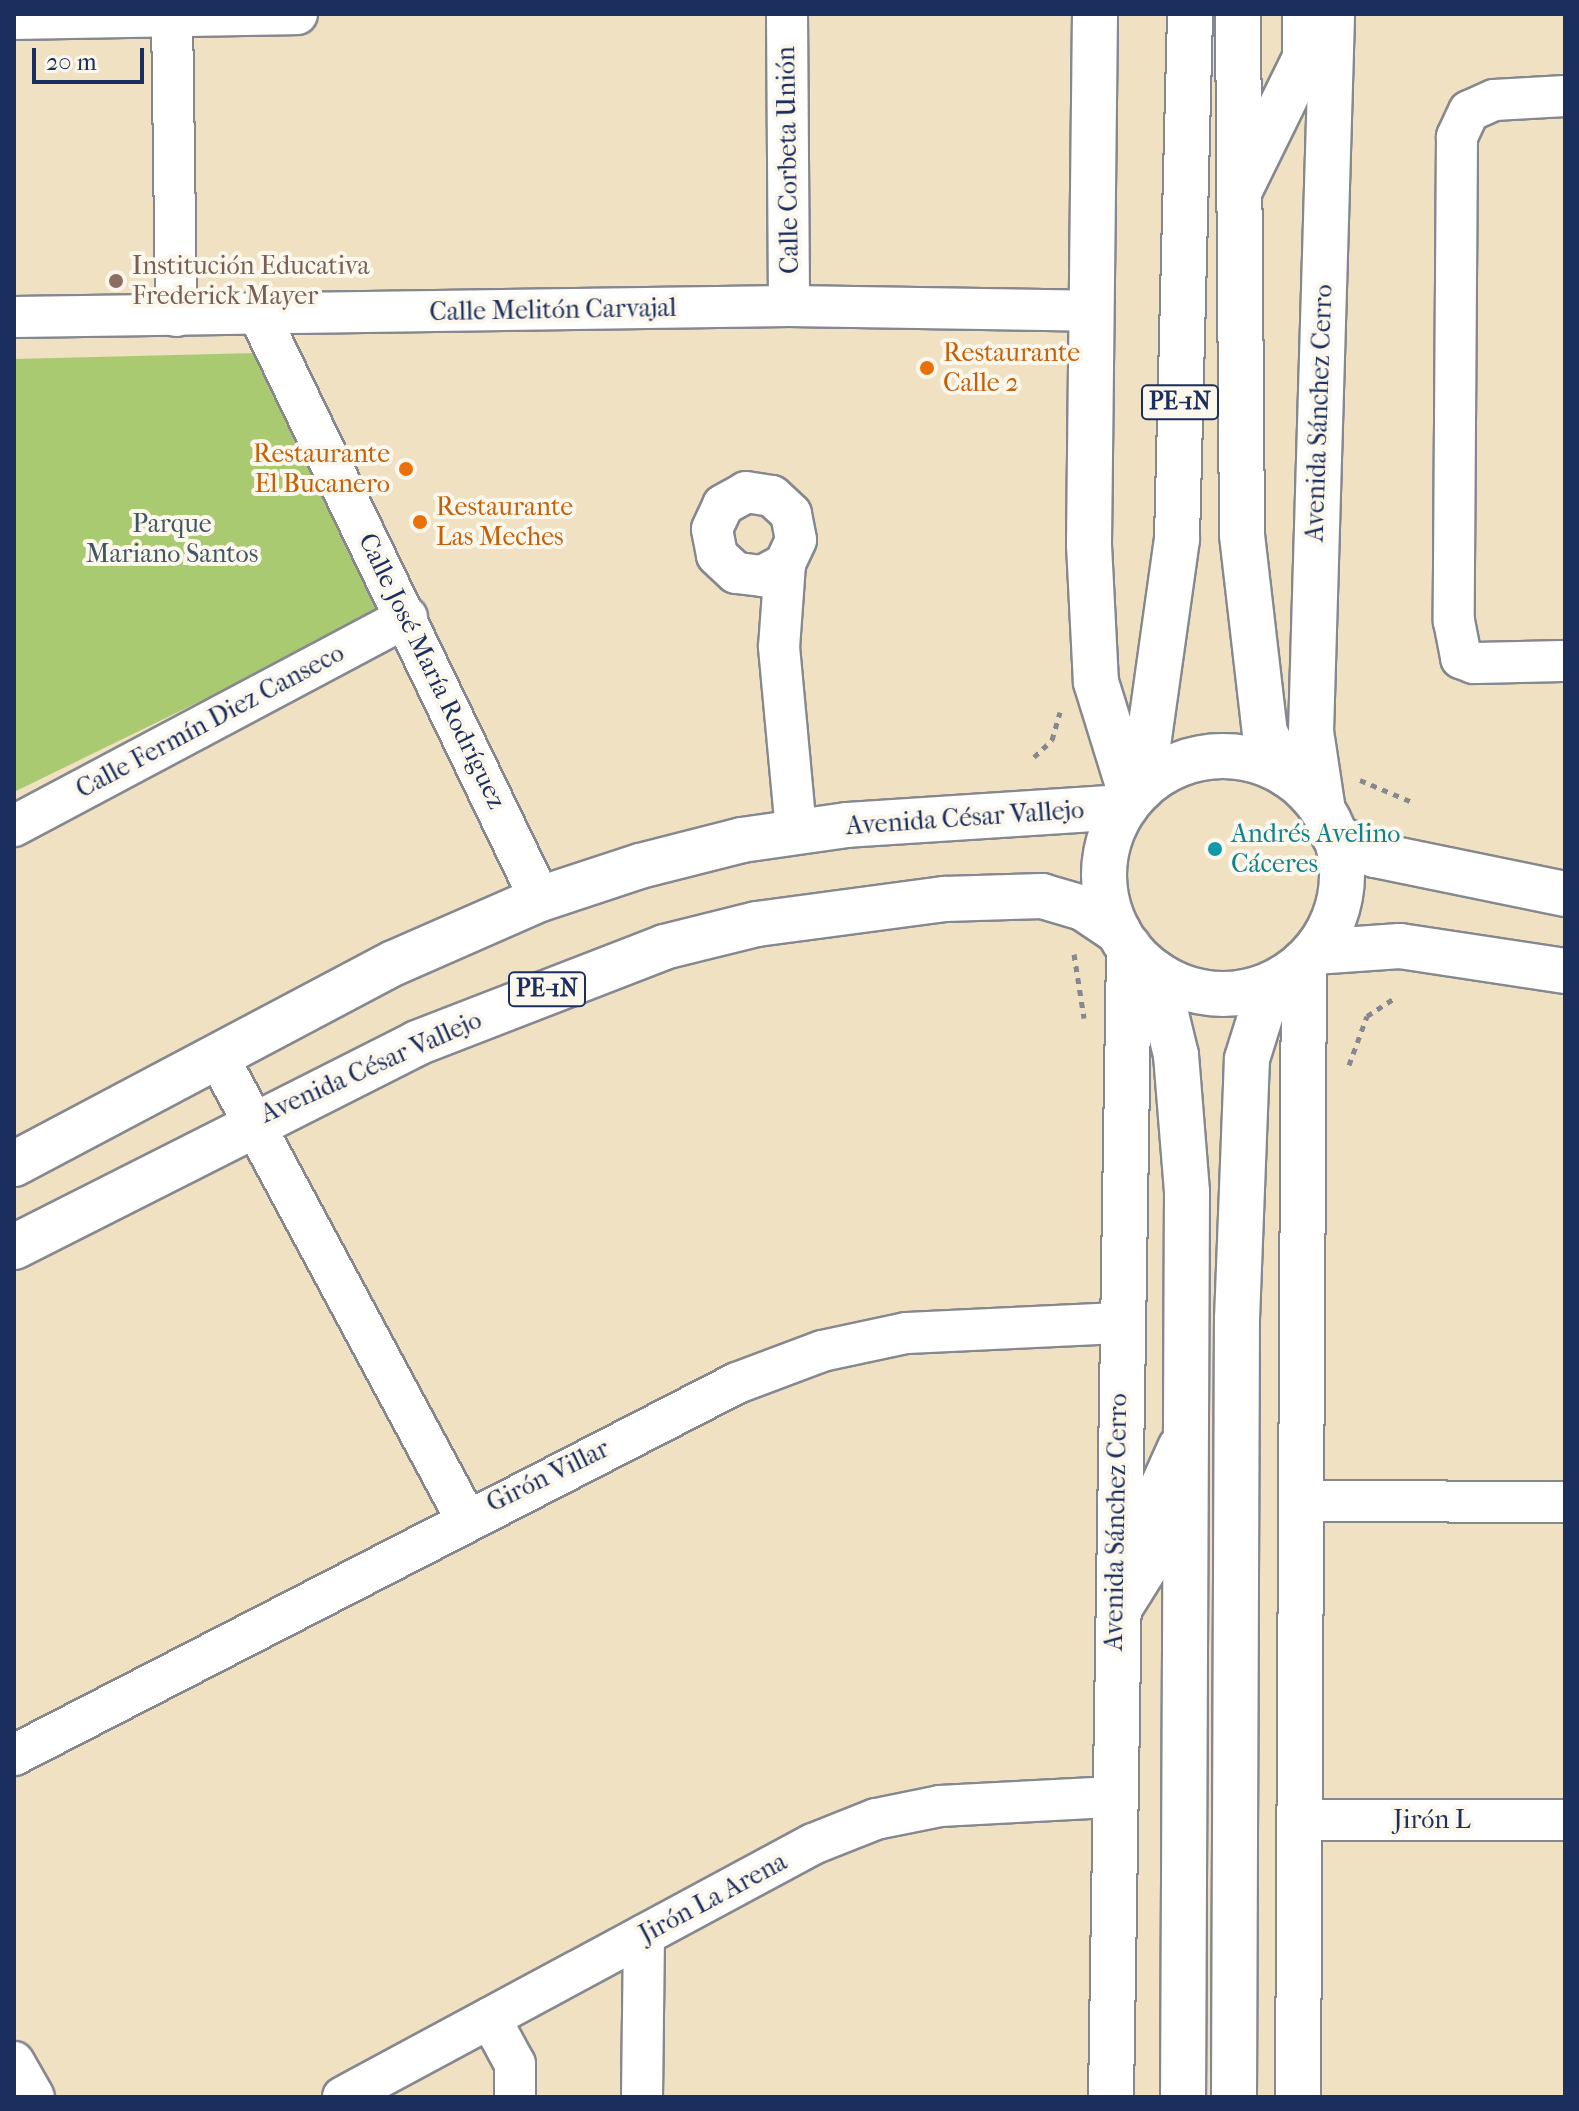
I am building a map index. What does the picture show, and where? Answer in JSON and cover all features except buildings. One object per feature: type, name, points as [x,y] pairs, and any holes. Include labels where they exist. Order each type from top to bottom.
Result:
[{"type":"main road","points":[[1095,14],[1089,545],[1097,698],[1133,798]]},
{"type":"main road","name":"PE-1N","points":[[1190,14],[1177,539],[1133,798],[1109,841],[1104,878],[1134,951],[1212,994],[1296,966]]},
{"type":"main road","name":"PE-1N","points":[[1238,14],[1235,199],[1250,652],[1265,733],[1287,775],[1328,824]]},
{"type":"main road","points":[[1235,199],[1305,58],[1305,14]]},
{"type":"main road","name":"Avenida Sánchez Cerro","points":[[1328,824],[1311,732],[1332,14]]},
{"type":"main road","name":"PE-1N","points":[[1133,798],[1201,758],[1245,758],[1287,775]]},
{"type":"main road","name":"Avenida César Vallejo","points":[[14,1164],[394,963],[540,899],[640,866],[796,832],[1133,798]]},
{"type":"main road","points":[[1328,824],[1375,855],[1565,894]]},
{"type":"main road","points":[[1234,2097],[1237,1319],[1247,1059],[1296,966],[1340,897],[1328,824]]},
{"type":"main road","name":"Avenida César Vallejo","points":[[14,1247],[252,1121],[554,987],[757,924],[945,899],[1042,896],[1083,908],[1134,951]]},
{"type":"main road","points":[[1296,966],[1400,946],[1565,971]]},
{"type":"main road","points":[[1134,951],[1176,1055],[1187,1192],[1183,2097]]},
{"type":"main road","name":"Avenida Sánchez Cerro","points":[[1111,2097],[1114,1616],[1120,1323],[1134,951]]},
{"type":"main road","points":[[1296,966],[1302,1409],[1298,2097]]},
{"type":"main road","points":[[1237,1319],[1302,1409]]},
{"type":"main road","points":[[1114,1616],[1146,1566],[1148,1519],[1186,1435]]},
{"type":"street","points":[[14,19],[297,14]]},
{"type":"street","name":"Calle Corbeta Unión","points":[[787,14],[789,306]]},
{"type":"street","points":[[172,15],[176,316]]},
{"type":"street","points":[[1565,96],[1494,100],[1469,111],[1457,137],[1454,621],[1461,658],[1474,663],[1565,661]]},
{"type":"street","name":"Calle Melitón Carvajal","points":[[14,317],[789,306],[1092,311]]},
{"type":"street","name":"Calle José María Rodríguez","points":[[259,315],[407,617],[540,899]]},
{"type":"street","points":[[785,564],[779,647],[796,832]]},
{"type":"street","name":"Calle Fermín Diez Canseco","points":[[14,826],[407,617]]},
{"type":"street","points":[[217,1055],[465,1517]]},
{"type":"street","name":"Girón Villar","points":[[14,1755],[465,1517],[737,1383],[822,1351],[906,1333],[1120,1323]]},
{"type":"street","points":[[1302,1501],[1565,1502]]},
{"type":"street","name":"Jirón La Arena","points":[[343,2097],[813,1844],[876,1819],[940,1806],[1114,1797]]},
{"type":"street","name":"Jirón L","points":[[1299,1820],[1565,1820]]},
{"type":"street","points":[[642,2097],[644,1935]]},
{"type":"street","points":[[490,2018],[515,2064],[515,2097]]},
{"type":"street","points":[[14,2062],[34,2097]]},
{"type":"path","points":[[1357,771],[1361,783],[1412,802]]},
{"type":"path","points":[[1063,941],[1079,960],[1085,1036]]},
{"type":"path","points":[[1349,1065],[1367,1016],[1396,997]]},
{"type":"green space","name":"Parque Mariano Santos","points":[[256,353],[383,612],[14,792],[14,359]]},
{"type":"place","name":"Institución Educativa Frederick Mayer","points":[[116,281]]},
{"type":"place","name":"Restaurante Calle 2","points":[[927,368]]},
{"type":"place","name":"Restaurante El Bucanero","points":[[406,469]]},
{"type":"place","name":"Restaurante Las Meches","points":[[420,522]]},
{"type":"place","name":"Andrés Avelino Cáceres","points":[[1215,849]]}]
